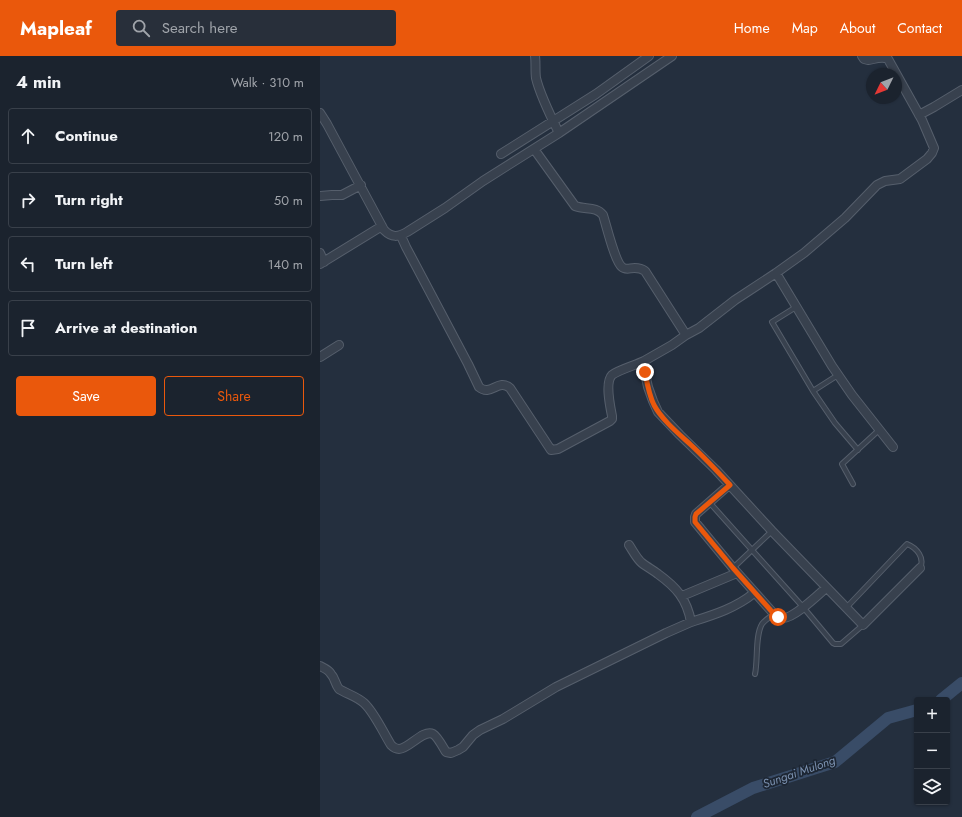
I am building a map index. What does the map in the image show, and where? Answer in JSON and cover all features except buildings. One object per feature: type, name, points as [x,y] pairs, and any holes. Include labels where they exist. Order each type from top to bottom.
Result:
[{"type":"street","points":[[535,56],[536,77],[556,127]]},
{"type":"street","points":[[320,113],[361,185],[382,226],[387,233],[396,237],[401,236],[445,208],[534,149],[556,127],[649,56]]},
{"type":"street","points":[[401,236],[479,387],[485,390],[501,385],[508,386],[549,448],[551,450],[558,449],[610,422],[612,419],[608,385],[613,374],[644,361],[699,328],[735,300],[804,253],[844,218],[877,185],[885,181],[900,179],[931,156],[934,148],[919,115],[887,58],[880,57],[868,60],[864,59],[862,56]]},
{"type":"street","points":[[501,154],[556,127],[669,57]]},
{"type":"street","points":[[919,115],[962,90]]},
{"type":"street","points":[[534,149],[575,206],[578,208],[596,209],[601,212],[620,266],[625,269],[639,268],[645,271],[686,335]]},
{"type":"street","points":[[320,196],[342,195],[361,185]]},
{"type":"street","points":[[320,253],[322,263],[382,226]]},
{"type":"street","points":[[776,273],[838,375],[893,447]]},
{"type":"street","points":[[320,357],[339,345]]},
{"type":"street","points":[[644,361],[648,387],[658,412],[674,430],[708,461],[772,531],[863,626],[920,568]]},
{"type":"street","points":[[730,485],[696,514],[695,522],[754,593],[774,614],[780,618],[784,618],[795,613],[826,588]]},
{"type":"street","points":[[629,545],[642,564],[657,573],[672,585],[682,596],[690,614],[691,622]]},
{"type":"street","points":[[682,596],[735,571]]},
{"type":"street","points":[[320,666],[328,670],[339,689],[364,703],[372,713],[391,745],[394,747],[401,749],[406,747],[428,733],[433,734],[437,738],[446,752],[451,753],[458,750],[480,730],[503,719],[556,687],[666,633],[740,603],[754,593]]},
{"type":"lane","points":[[796,307],[772,322],[813,391],[835,423],[858,450]]},
{"type":"lane","points":[[813,391],[838,375]]},
{"type":"lane","points":[[853,484],[842,464],[879,430]]},
{"type":"lane","points":[[710,503],[803,607],[830,641],[835,644],[840,644],[863,626]]},
{"type":"lane","points":[[735,571],[752,549],[772,531]]},
{"type":"lane","points":[[846,608],[906,545],[908,544],[911,546],[919,554],[922,560],[920,568]]},
{"type":"lane","points":[[755,674],[756,653],[760,629],[762,624],[774,614]]},
{"type":"waterway","name":"Sungai Mulong","points":[[945,697],[962,683]]},
{"type":"waterway","name":"Sungai Mulong","points":[[697,817],[753,788],[835,762],[888,718],[914,711]]},
{"type":"route","points":[[645,372],[648,387],[658,412],[730,485],[696,514],[694,519],[695,522],[733,568],[778,617]]}]
